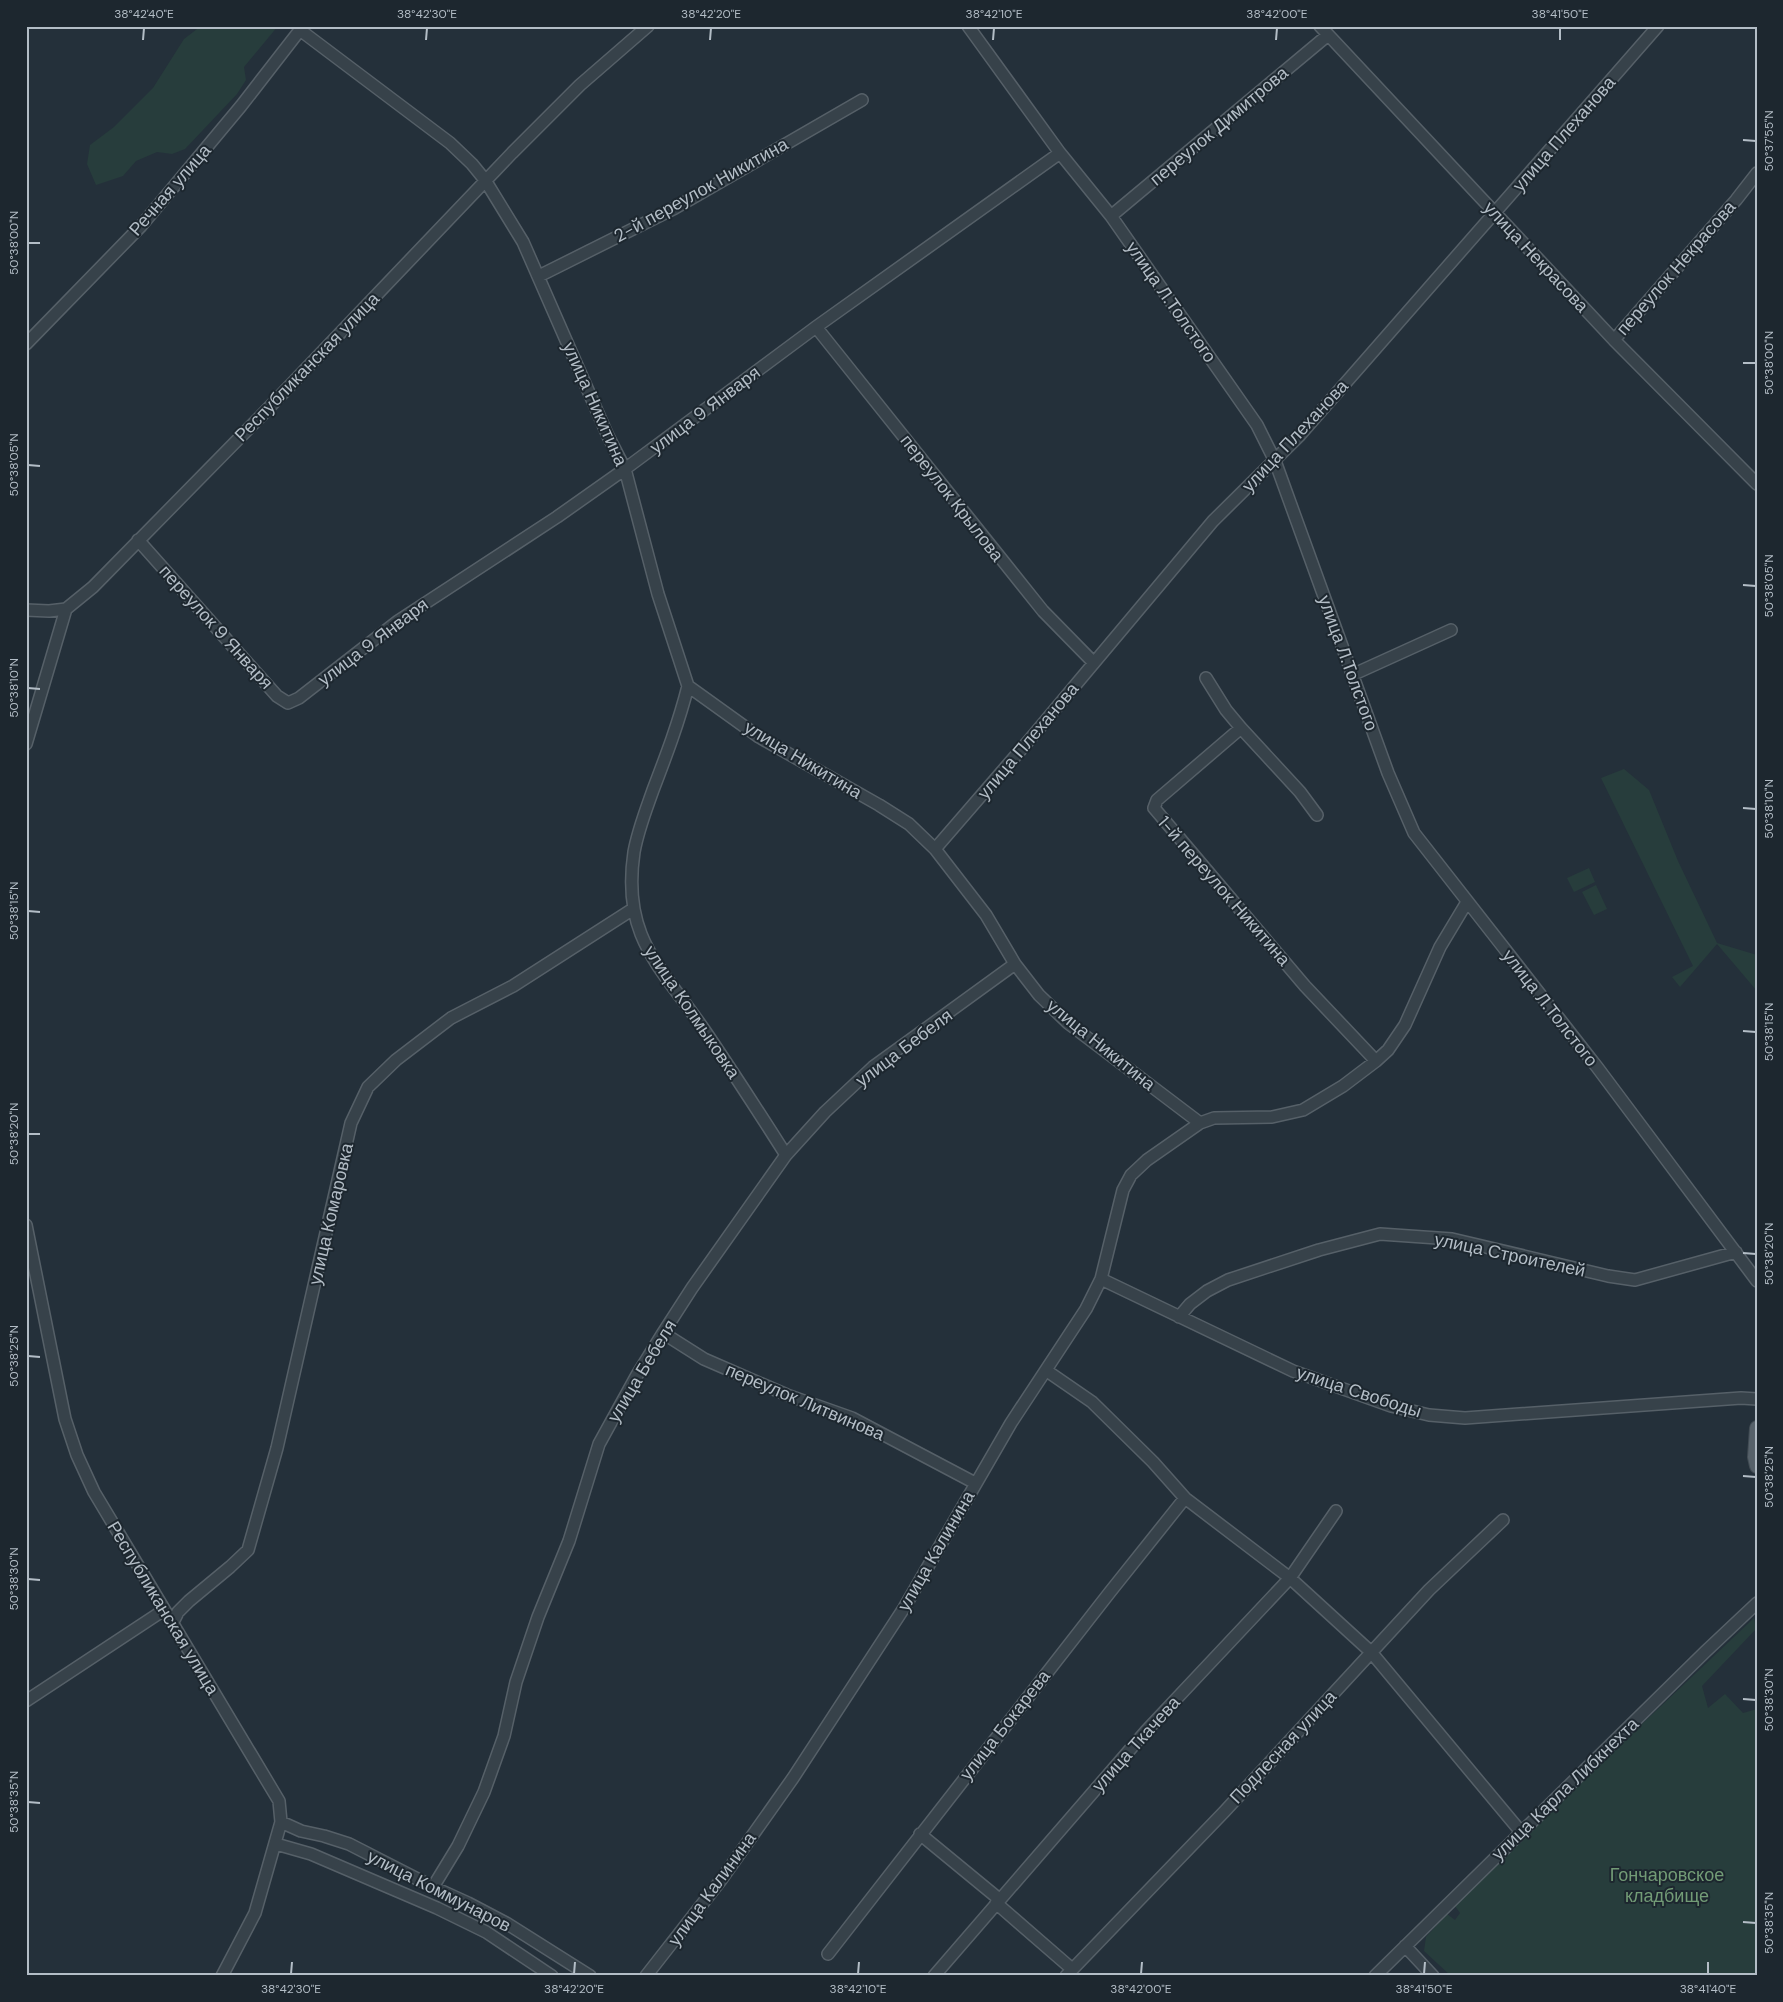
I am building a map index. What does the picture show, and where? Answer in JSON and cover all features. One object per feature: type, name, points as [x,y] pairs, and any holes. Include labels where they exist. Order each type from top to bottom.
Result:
[{"type":"main road","points":[[1757,1428],[1754,1457],[1757,1466]]},
{"type":"street","name":"Республиканская улица","points":[[66,609],[94,587],[485,180],[580,85],[648,26]]},
{"type":"street","name":"улица Л.Толстого","points":[[968,26],[1060,153],[1111,216],[1257,425],[1275,461],[1388,773],[1414,833],[1602,1074],[1757,1281]]},
{"type":"street","name":"улица Некрасова","points":[[1320,26],[1614,340],[1757,484]]},
{"type":"street","name":"улица Плеханова","points":[[935,849],[1213,521],[1275,461],[1658,26]]},
{"type":"street","name":"улица Никитина","points":[[300,28],[450,143],[472,164],[485,180],[523,242],[608,436],[625,469],[658,594],[688,686],[759,737],[909,824],[935,849],[986,915],[1015,964],[1039,995],[1068,1023],[1200,1123]]},
{"type":"street","name":"Речная улица","points":[[26,344],[141,226],[241,106],[300,28]]},
{"type":"street","name":"переулок Димитрова","points":[[1111,216],[1328,36]]},
{"type":"street","name":"2-й переулок Никитина","points":[[539,276],[675,208],[862,100]]},
{"type":"street","name":"улица 9 Января","points":[[299,698],[398,621],[557,517],[625,469],[816,327],[1060,153]]},
{"type":"street","name":"переулок Некрасова","points":[[1614,340],[1736,200],[1757,173]]},
{"type":"street","name":"переулок Крылова","points":[[816,327],[1043,612],[1094,663]]},
{"type":"street","name":"переулок 9 Января","points":[[138,540],[277,696],[288,703],[299,698]]},
{"type":"street","points":[[26,610],[49,611],[66,609],[26,744]]},
{"type":"street","points":[[1352,675],[1451,630]]},
{"type":"street","points":[[1206,678],[1222,704],[1241,728],[1300,792],[1317,815]]},
{"type":"street","name":"улица Колмыковка","points":[[688,686],[681,714],[641,824],[634,851],[633,909],[640,933],[654,962],[706,1032],[786,1155]]},
{"type":"street","name":"1-й переулок Никитина","points":[[1241,728],[1158,800],[1154,808],[1305,986],[1376,1061]]},
{"type":"street","points":[[1200,1123],[1214,1118],[1233,1116],[1272,1118],[1303,1110],[1342,1086],[1376,1061],[1388,1050],[1405,1025],[1440,946],[1467,902]]},
{"type":"street","name":"улица Комаровка","points":[[172,1624],[178,1612],[189,1601],[248,1550],[277,1448],[352,1123],[368,1087],[396,1060],[451,1018],[513,986],[633,909]]},
{"type":"street","name":"улица Бебеля","points":[[432,1887],[458,1846],[484,1792],[504,1736],[519,1672],[538,1617],[569,1541],[599,1444],[637,1375],[663,1333],[692,1288],[786,1155],[825,1112],[874,1067],[1015,964]]},
{"type":"street","name":"улица Калинина","points":[[646,1976],[720,1880],[792,1778],[904,1608],[1011,1423],[1086,1309],[1101,1279],[1122,1190],[1131,1175],[1147,1160],[1200,1123]]},
{"type":"street","name":"Республиканская улица","points":[[26,1225],[65,1419],[77,1455],[94,1492],[279,1801],[282,1822],[256,1913],[222,1976]]},
{"type":"street","name":"улица Строителей","points":[[1179,1317],[1190,1304],[1207,1291],[1228,1280],[1319,1250],[1380,1234],[1452,1239],[1599,1274],[1635,1280],[1736,1252]]},
{"type":"street","name":"улица Свободы","points":[[1101,1279],[1293,1371],[1391,1406],[1429,1416],[1466,1418],[1741,1398],[1757,1399]]},
{"type":"street","name":"переулок Литвинова","points":[[663,1333],[704,1359],[787,1395],[852,1418],[975,1483]]},
{"type":"street","points":[[1047,1371],[1092,1402],[1154,1462],[1185,1498],[1290,1578],[1371,1652],[1521,1832]]},
{"type":"street","name":"улица Бокарева","points":[[828,1954],[920,1834],[1185,1498]]},
{"type":"street","name":"улица Ткачева","points":[[934,1976],[1146,1731],[1290,1578],[1336,1511]]},
{"type":"street","name":"Подлесная улица","points":[[1069,1972],[1224,1812],[1429,1590],[1503,1520]]},
{"type":"street","name":"улица Карла Либкнехта","points":[[1375,1976],[1704,1652],[1757,1603]]},
{"type":"street","points":[[26,1701],[164,1610]]},
{"type":"street","name":"улица Коммунаров","points":[[282,1822],[301,1831],[349,1844],[432,1887],[468,1903],[506,1923],[590,1976]]},
{"type":"street","points":[[920,1834],[998,1901],[1069,1972]]},
{"type":"street","name":"улица Коммунаров","points":[[276,1844],[311,1854],[437,1908],[486,1932],[552,1976]]},
{"type":"street","points":[[1405,1946],[1433,1976]]},
{"type":"green space","points":[[201,26],[278,26],[244,67],[246,80],[237,94],[185,149],[172,154],[157,152],[136,161],[123,176],[96,185],[87,164],[90,145],[114,127],[153,88],[184,39]]},
{"type":"green space","points":[[1624,769],[1649,790],[1678,861],[1717,943],[1757,955],[1757,991],[1717,944],[1680,987],[1672,977],[1693,966],[1601,778]]},
{"type":"green space","points":[[1589,868],[1595,882],[1574,892],[1567,878]]},
{"type":"green space","points":[[1596,885],[1607,909],[1594,915],[1582,892]]},
{"type":"green space","name":"Гончаровское кладбище","points":[[1754,1618],[1756,1629],[1702,1686],[1708,1708],[1725,1694],[1743,1713],[1757,1709],[1757,1976],[1451,1976],[1424,1951],[1426,1937],[1447,1914],[1455,1920],[1460,1913],[1455,1906],[1544,1817]]}]
